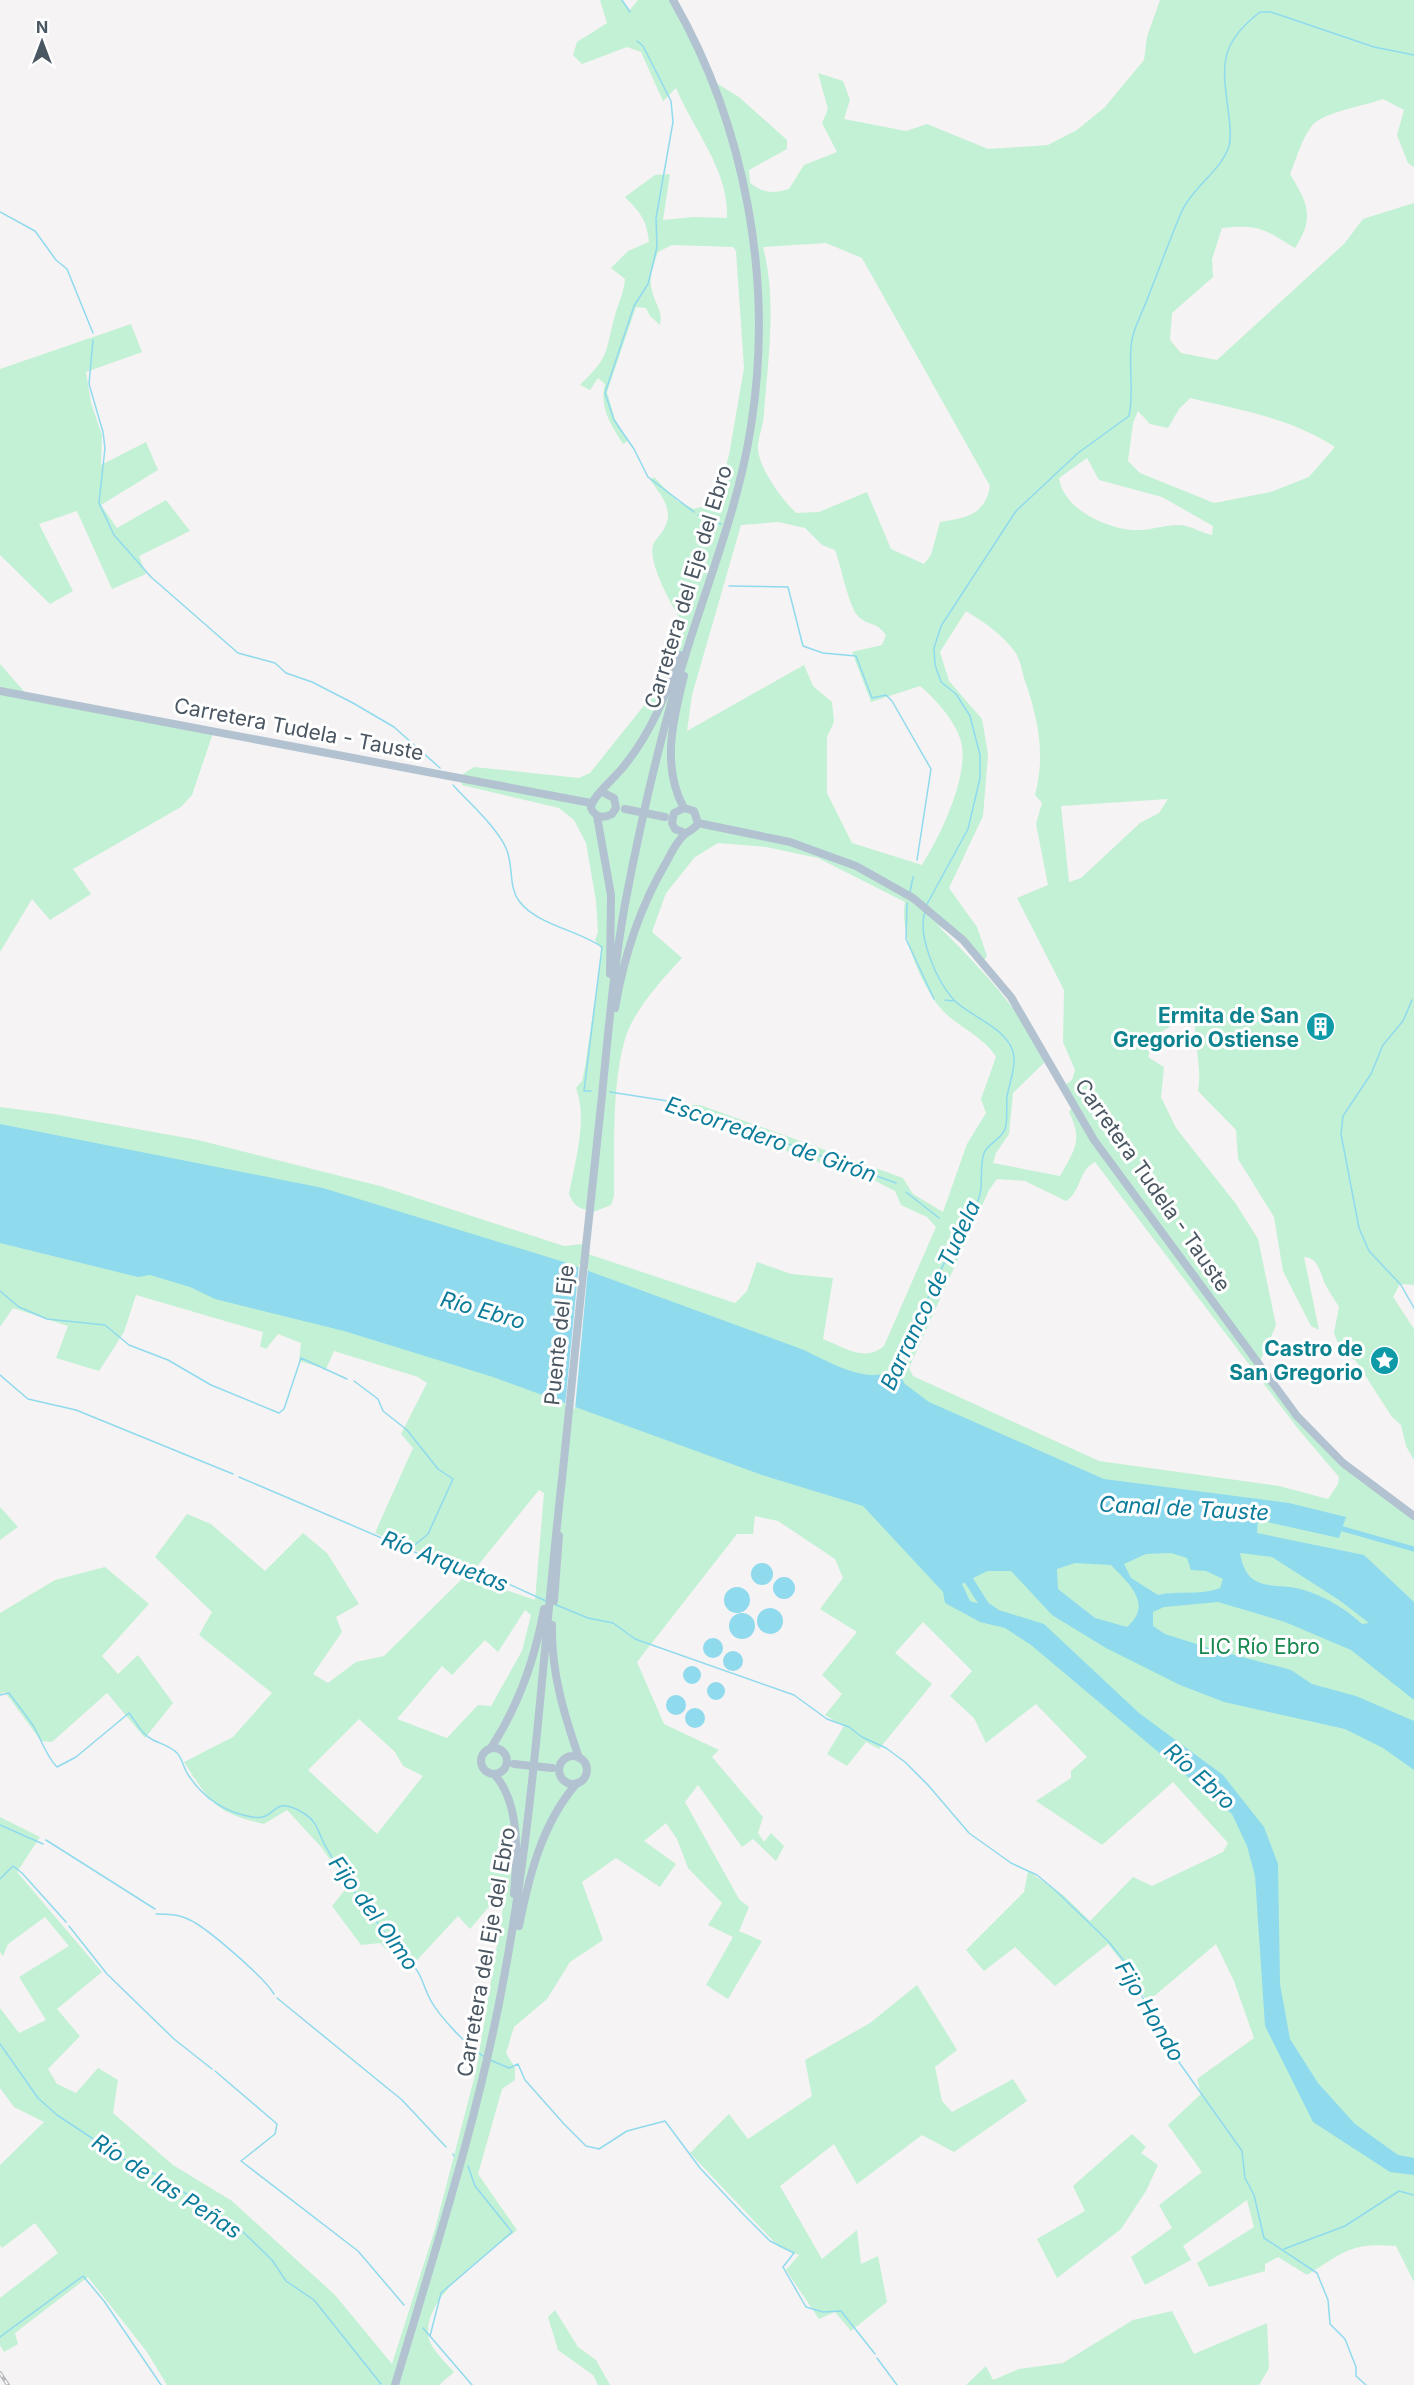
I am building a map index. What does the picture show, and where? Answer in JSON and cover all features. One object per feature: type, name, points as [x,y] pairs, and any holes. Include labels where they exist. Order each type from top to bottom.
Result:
[{"type":"main road","name":"Carretera del Eje del Ebro","points":[[591,1194],[623,919],[641,822],[671,702],[734,507],[752,425],[758,350],[757,279],[747,204],[729,128],[701,56],[673,0]]},
{"type":"main road","points":[[684,808],[672,779],[673,732],[683,678],[717,559]]},
{"type":"main road","points":[[601,1107],[601,1061],[611,961],[612,918],[609,877],[597,816],[591,802],[631,758],[656,717],[701,605]]},
{"type":"main road","name":"Carretera Tudela - Tauste","points":[[0,691],[591,802]]},
{"type":"main road","points":[[602,792],[612,795],[620,808]]},
{"type":"main road","points":[[597,816],[607,817],[620,808],[668,817],[675,829],[685,833]]},
{"type":"main road","points":[[605,1061],[631,936],[655,881],[685,833],[695,828],[698,823],[694,812],[684,808],[678,809],[668,817]]},
{"type":"main road","name":"Carretera Tudela - Tauste","points":[[698,823],[790,842],[825,853],[883,879],[913,898],[963,940],[1011,997],[1094,1140],[1297,1416],[1342,1463],[1414,1516]]},
{"type":"main road","name":"Puente del Eje","points":[[562,1479],[591,1194]]},
{"type":"main road","name":"Carretera del Eje del Ebro","points":[[395,2385],[471,2124],[504,1979],[526,1839],[553,1548],[562,1479]]},
{"type":"main road","points":[[504,1979],[538,1852],[561,1803],[584,1778],[586,1771],[585,1764],[579,1758],[561,1702],[553,1663],[552,1625],[559,1554],[558,1514]]},
{"type":"main road","points":[[493,2032],[513,1904],[514,1824],[509,1797],[495,1775],[484,1770],[481,1763],[484,1752],[491,1748],[518,1700],[534,1656],[553,1548]]},
{"type":"main road","points":[[491,1748],[503,1751],[511,1764]]},
{"type":"main road","points":[[556,1768],[566,1758],[579,1758]]},
{"type":"main road","points":[[511,1764],[556,1768]]},
{"type":"main road","points":[[495,1775],[504,1771],[511,1764]]},
{"type":"main road","points":[[556,1768],[564,1780],[577,1783]]},
{"type":"green space","points":[[600,0],[621,0],[630,10],[638,0],[678,0],[675,2],[708,78],[739,97],[787,140],[787,149],[749,170],[750,183],[764,191],[778,192],[789,189],[804,165],[837,152],[822,123],[828,109],[818,73],[843,81],[850,100],[844,119],[906,131],[927,124],[988,149],[1048,145],[1077,130],[1105,107],[1144,60],[1147,37],[1160,0],[1414,0],[1414,167],[1408,163],[1397,135],[1404,110],[1383,99],[1333,113],[1316,122],[1304,138],[1290,174],[1305,202],[1307,211],[1305,228],[1295,248],[1261,229],[1222,228],[1212,259],[1213,277],[1172,313],[1170,340],[1181,353],[1217,360],[1344,244],[1363,219],[1414,203],[1414,1285],[1400,1284],[1393,1297],[1414,1329],[1414,1460],[1406,1446],[1401,1425],[1392,1417],[1356,1361],[1341,1351],[1334,1333],[1339,1307],[1326,1286],[1319,1268],[1313,1260],[1304,1257],[1319,1330],[1311,1326],[1283,1271],[1274,1217],[1238,1159],[1236,1130],[1198,1091],[1195,1024],[1179,1021],[1155,1036],[1148,1057],[1164,1067],[1161,1097],[1176,1128],[1236,1204],[1258,1239],[1276,1325],[1258,1366],[1329,1449],[1414,1517],[1414,2282],[1396,2246],[1380,2245],[1348,2250],[1307,2275],[1278,2257],[1265,2264],[1265,2271],[1209,2287],[1197,2263],[1254,2227],[1247,2200],[1183,2246],[1191,2260],[1145,2285],[1131,2257],[1172,2228],[1159,2205],[1202,2172],[1168,2125],[1201,2094],[1197,2079],[1254,2038],[1234,1981],[1216,1944],[1147,2002],[1131,1973],[1108,1944],[1055,1986],[1015,1947],[984,1971],[966,1950],[1024,1892],[1028,1871],[1063,1895],[1090,1921],[1133,1877],[1152,1886],[1223,1852],[1228,1843],[1173,1782],[1102,1845],[1036,1801],[1071,1778],[1071,1771],[1087,1757],[1036,1704],[986,1743],[974,1718],[950,1696],[972,1671],[923,1622],[895,1653],[932,1684],[879,1749],[866,1742],[847,1766],[827,1754],[844,1726],[825,1715],[842,1694],[822,1675],[857,1632],[820,1609],[843,1578],[835,1559],[778,1521],[755,1516],[753,1534],[737,1534],[637,1662],[664,1724],[719,1750],[712,1757],[763,1817],[758,1833],[764,1842],[771,1833],[784,1846],[776,1861],[753,1839],[742,1847],[698,1785],[685,1802],[739,1899],[749,1907],[739,1931],[762,1941],[728,1999],[706,1985],[733,1937],[708,1925],[722,1903],[688,1868],[677,1839],[666,1823],[644,1841],[676,1864],[660,1887],[616,1858],[582,1882],[603,1940],[570,1962],[547,1999],[514,2027],[506,2053],[515,2068],[515,2080],[502,2089],[478,2174],[517,2230],[459,2277],[435,2307],[429,2323],[429,2339],[433,2348],[454,2372],[439,2385],[167,2385],[147,2352],[88,2277],[15,2333],[18,2344],[4,2352],[0,2345],[0,2298],[58,2253],[35,2223],[2,2248],[0,2245],[0,2165],[44,2122],[14,2107],[0,2088],[0,2008],[19,2033],[46,2020],[19,1977],[69,1946],[45,1917],[8,1944],[3,1956],[0,1952],[0,1817],[40,1837],[17,1872],[102,1972],[57,2009],[80,2036],[48,2069],[57,2084],[76,2093],[98,2068],[118,2080],[113,2113],[173,2165],[232,2201],[335,2295],[392,2364],[435,2229],[476,2071],[504,1902],[497,1897],[470,1929],[458,1916],[407,1971],[380,1943],[361,1945],[332,1906],[348,1886],[322,1848],[287,1810],[264,1824],[234,1815],[215,1804],[184,1762],[233,1737],[272,1693],[199,1635],[212,1612],[155,1557],[187,1514],[211,1524],[265,1571],[303,1533],[327,1553],[359,1604],[336,1617],[342,1632],[313,1674],[328,1683],[356,1662],[384,1656],[465,1576],[535,1600],[544,1493],[539,1490],[471,1574],[375,1533],[413,1448],[401,1434],[427,1383],[418,1377],[334,1351],[326,1369],[299,1361],[301,1343],[278,1334],[266,1349],[260,1346],[263,1332],[136,1295],[124,1332],[99,1371],[56,1358],[68,1326],[13,1308],[0,1327],[0,1107],[54,1114],[198,1140],[380,1186],[564,1246],[583,1244],[585,1253],[735,1303],[747,1291],[757,1262],[791,1274],[833,1278],[823,1339],[861,1353],[876,1351],[884,1346],[936,1227],[927,1217],[901,1205],[895,1191],[864,1175],[808,1159],[681,1110],[681,1105],[700,1105],[903,1178],[913,1194],[943,1212],[967,1144],[986,1113],[981,1099],[996,1057],[986,1044],[944,1012],[928,989],[914,960],[905,929],[905,902],[818,858],[766,847],[718,843],[695,857],[666,893],[652,932],[682,958],[658,984],[636,1015],[626,1036],[616,1095],[614,1196],[611,1205],[588,1214],[589,1210],[576,1205],[569,1194],[581,1127],[576,1088],[582,1081],[585,1067],[602,950],[595,940],[598,932],[596,901],[586,843],[574,820],[559,808],[462,785],[460,776],[474,767],[579,778],[590,773],[654,693],[680,619],[661,583],[652,553],[653,545],[664,529],[668,515],[665,503],[650,480],[654,477],[677,501],[694,509],[707,505],[718,494],[729,455],[744,368],[736,251],[733,247],[672,245],[658,252],[651,276],[651,286],[660,316],[660,325],[650,316],[646,308],[636,307],[607,392],[615,419],[628,441],[623,444],[607,416],[604,400],[605,384],[598,378],[590,390],[580,385],[602,360],[622,293],[625,279],[611,268],[628,251],[649,242],[647,228],[642,217],[625,197],[655,175],[670,174],[663,220],[693,217],[727,218],[726,200],[716,167],[676,88],[663,101],[641,52],[627,47],[582,64],[573,55],[577,42],[607,23]],"holes":[[[826,243],[862,258],[990,486],[984,503],[979,509],[958,519],[940,522],[931,555],[924,564],[891,549],[867,492],[819,512],[796,513],[767,475],[758,450],[764,418],[769,351],[771,309],[763,247]],[[1190,398],[1283,422],[1335,447],[1309,477],[1271,492],[1214,503],[1140,473],[1128,461],[1133,423],[1138,411],[1150,424],[1168,428],[1179,409]],[[1087,458],[1099,480],[1162,497],[1213,526],[1212,535],[1181,525],[1140,530],[1111,526],[1077,508],[1062,489],[1059,478]],[[778,522],[805,528],[822,545],[835,550],[855,612],[862,620],[879,628],[886,635],[882,645],[852,652],[871,702],[920,686],[946,713],[960,738],[962,760],[951,808],[922,865],[852,843],[827,793],[827,737],[834,722],[832,702],[813,686],[804,665],[687,731],[692,695],[741,525]],[[966,611],[993,629],[1015,652],[1021,665],[1037,722],[1040,765],[1035,795],[1042,803],[1036,824],[1048,885],[1017,898],[1064,990],[1063,1042],[1075,1070],[1072,1080],[1061,1088],[1073,1106],[1069,1112],[1076,1130],[1076,1138],[1073,1152],[1060,1176],[993,1163],[996,1153],[1009,1134],[1013,1093],[1048,1059],[996,988],[936,924],[954,936],[981,964],[987,956],[977,927],[949,888],[983,816],[988,754],[982,719],[949,681],[940,652]],[[1168,799],[1159,813],[1140,823],[1081,878],[1069,882],[1061,806]],[[1095,1162],[1299,1430],[1339,1477],[1338,1484],[1328,1499],[1279,1486],[1099,1461],[913,1376],[909,1368],[989,1190],[997,1179],[1025,1181],[1066,1201],[1075,1192],[1086,1170]],[[525,1610],[531,1615],[522,1651],[491,1706],[478,1705],[447,1738],[397,1719],[442,1666],[452,1675],[485,1640],[498,1652]],[[359,1719],[395,1752],[403,1766],[423,1776],[377,1834],[308,1770]]]},
{"type":"green space","points":[[131,324],[142,352],[86,372],[91,403],[102,435],[101,465],[146,442],[158,470],[101,505],[117,528],[166,500],[190,531],[139,556],[146,574],[112,589],[77,511],[39,524],[73,591],[50,604],[0,555],[0,369]]},
{"type":"green space","points":[[0,664],[29,697],[214,730],[192,795],[181,807],[73,869],[91,894],[50,920],[32,899],[0,952]]},
{"type":"green space","points":[[0,1507],[18,1527],[0,1540]]},
{"type":"green space","points":[[105,1567],[149,1604],[102,1656],[118,1674],[138,1655],[173,1703],[145,1738],[107,1693],[52,1742],[41,1741],[5,1692],[0,1694],[0,1613],[55,1580]]},
{"type":"green space","points":[[917,1985],[957,2050],[935,2067],[942,2101],[952,2112],[1013,2079],[1027,2101],[954,2152],[922,2135],[857,2184],[834,2144],[780,2186],[822,2259],[857,2230],[861,2264],[878,2256],[887,2302],[851,2331],[835,2312],[819,2319],[786,2270],[799,2255],[779,2247],[690,2153],[729,2114],[748,2139],[812,2096],[805,2060],[870,2023]]},
{"type":"green space","points":[[1132,2134],[1146,2147],[1141,2153],[1158,2165],[1146,2191],[1121,2229],[1057,2278],[1037,2239],[1085,2211],[1073,2186]]},
{"type":"green space","points":[[555,2310],[578,2347],[596,2360],[610,2385],[598,2385],[593,2375],[558,2350],[548,2317]]},
{"type":"green space","points":[[1172,2311],[1194,2354],[1267,2323],[1269,2368],[1259,2385],[966,2385],[986,2366],[993,2380],[1019,2369],[1063,2363],[1133,2320]]},
{"type":"water","name":"LIC Río Ebro","points":[[0,1124],[323,1188],[564,1262],[804,1350],[846,1369],[872,1375],[900,1375],[905,1384],[929,1402],[1104,1479],[1289,1503],[1346,1517],[1339,1538],[1258,1520],[1257,1533],[1364,1555],[1414,1602],[1414,1700],[1351,1650],[1285,1622],[1218,1602],[1164,1607],[1153,1612],[1153,1626],[1165,1634],[1291,1670],[1312,1684],[1356,1696],[1414,1721],[1414,1770],[1383,1748],[1345,1729],[1224,1702],[1180,1685],[1106,1648],[1052,1615],[1011,1571],[987,1571],[962,1584],[970,1601],[1044,1624],[1139,1713],[1223,1775],[1264,1827],[1278,1864],[1280,1984],[1290,2039],[1318,2083],[1355,2124],[1398,2155],[1414,2158],[1414,2175],[1390,2172],[1313,2122],[1265,2026],[1255,1876],[1247,1846],[1232,1814],[1031,1645],[1005,1628],[980,1622],[945,1603],[943,1592],[863,1506],[762,1475],[493,1377],[344,1331],[215,1299],[190,1287],[150,1275],[138,1277],[0,1243]],"holes":[[[1171,1553],[1187,1558],[1191,1570],[1206,1571],[1223,1579],[1220,1588],[1204,1592],[1158,1595],[1131,1578],[1124,1564],[1146,1554]],[[1240,1553],[1272,1557],[1339,1600],[1369,1623],[1362,1624],[1338,1605],[1310,1592],[1257,1582],[1244,1567]],[[1075,1563],[1111,1565],[1131,1586],[1135,1594],[1138,1602],[1135,1618],[1127,1627],[1095,1618],[1058,1589],[1057,1569]]]},
{"type":"water","points":[[762,1563],[770,1566],[773,1574],[770,1582],[762,1585],[754,1582],[751,1574],[754,1566]]},
{"type":"water","points":[[784,1577],[792,1580],[795,1588],[792,1596],[784,1599],[776,1596],[773,1588],[776,1580]]},
{"type":"water","points":[[737,1587],[746,1591],[750,1600],[746,1609],[737,1613],[728,1609],[724,1600],[728,1591]]},
{"type":"water","points":[[770,1608],[779,1612],[783,1621],[779,1630],[770,1634],[761,1630],[757,1621],[761,1612]]},
{"type":"water","points":[[742,1613],[751,1617],[755,1626],[751,1635],[742,1639],[733,1635],[729,1626],[733,1617]]},
{"type":"water","points":[[713,1638],[720,1641],[723,1648],[720,1655],[713,1658],[706,1655],[703,1648],[706,1641]]},
{"type":"water","points":[[733,1651],[740,1654],[743,1661],[740,1668],[733,1671],[726,1668],[723,1661],[726,1654]]},
{"type":"water","points":[[692,1666],[698,1669],[701,1675],[698,1681],[692,1684],[686,1681],[683,1675],[686,1669]]},
{"type":"water","points":[[716,1682],[722,1685],[725,1691],[722,1697],[716,1700],[710,1697],[707,1691],[710,1685]]},
{"type":"water","points":[[676,1695],[683,1698],[686,1705],[683,1712],[676,1715],[669,1712],[666,1705],[669,1698]]},
{"type":"water","points":[[695,1708],[702,1711],[705,1718],[702,1725],[695,1728],[688,1725],[685,1718],[688,1711]]},
{"type":"pier","points":[[579,1264],[588,1268],[575,1409],[565,1406]]},
{"type":"waterway","points":[[622,0],[630,12]]},
{"type":"waterway","name":"Barranco de Tudela","points":[[926,906],[968,829],[980,778],[980,755],[970,716],[956,694],[941,682],[935,665],[934,648],[941,626],[1016,511],[1078,453],[1129,416],[1131,348],[1136,327],[1182,211],[1193,194],[1219,165],[1229,145],[1230,129],[1225,85],[1229,47],[1246,24],[1260,12],[1271,12],[1374,47],[1414,55]]},
{"type":"waterway","points":[[637,41],[643,46],[671,101],[673,122],[656,218],[657,247],[648,284],[634,306],[605,393],[614,420],[634,449],[648,477],[694,512]]},
{"type":"waterway","name":"Escorredero de Girón","points":[[0,212],[35,231],[56,260],[67,269],[93,333]]},
{"type":"waterway","name":"Escorredero de Girón","points":[[93,340],[89,384],[103,432],[105,448],[99,503],[114,535],[151,577],[238,653],[275,663],[286,673],[312,682],[353,703],[394,727],[440,768]]},
{"type":"waterway","points":[[698,515],[721,524]]},
{"type":"waterway","points":[[729,586],[788,587],[803,646],[823,653],[856,656],[872,698],[886,695],[892,701],[931,769],[917,860]]},
{"type":"waterway","name":"Escorredero de Girón","points":[[453,785],[501,839],[508,855],[513,889],[519,901],[536,916],[602,947],[584,1091],[591,1091]]},
{"type":"waterway","points":[[910,892],[913,877]]},
{"type":"waterway","points":[[907,903],[906,939],[934,999]]},
{"type":"waterway","name":"Barranco de Tudela","points":[[894,1374],[942,1267],[978,1200],[984,1153],[1005,1129],[1007,1097],[1014,1062],[1011,1047],[1005,1038],[953,999],[940,981],[926,944],[923,921],[925,911]]},
{"type":"waterway","name":"Barranco de Tudela","points":[[945,1000],[953,1001]]},
{"type":"waterway","points":[[1412,1000],[1403,1021],[1383,1045],[1371,1074],[1343,1116],[1341,1134],[1359,1228],[1369,1251],[1401,1285],[1414,1308]]},
{"type":"waterway","name":"Escorredero de Girón","points":[[610,1092],[668,1101],[676,1106],[737,1122],[766,1136],[896,1183]]},
{"type":"waterway","name":"Escorredero de Girón","points":[[906,1192],[939,1218]]},
{"type":"waterway","points":[[0,1291],[19,1307],[47,1319],[105,1325],[129,1345],[168,1360],[211,1385],[279,1413],[284,1409],[301,1358],[347,1379]]},
{"type":"waterway","name":"Río Arquetas","points":[[0,1375],[28,1399],[76,1410],[233,1474]]},
{"type":"waterway","points":[[354,1381],[378,1399],[383,1411],[407,1430],[438,1469],[453,1479],[428,1534],[410,1549]]},
{"type":"waterway","name":"Río Arquetas","points":[[239,1477],[466,1574],[502,1581],[546,1601]]},
{"type":"waterway","name":"Canal de Tauste","points":[[1336,1527],[1414,1549]]},
{"type":"waterway","name":"Río Ebro","points":[[963,1571],[985,1606],[994,1612]]},
{"type":"waterway","name":"Fijo Hondo","points":[[554,1604],[588,1618],[613,1623],[635,1639],[794,1695],[827,1719],[849,1727],[862,1737],[886,1748],[905,1762],[969,1833],[1011,1863],[1037,1875],[1055,1890],[1108,1941],[1129,1967],[1159,2034],[1242,2151],[1245,2178],[1254,2195],[1264,2238],[1317,2273],[1328,2300],[1330,2324],[1345,2339],[1356,2367],[1356,2376],[1366,2385]]},
{"type":"waterway","name":"Fijo del Olmo","points":[[0,1695],[9,1693],[34,1727],[57,1767],[76,1757],[129,1713],[146,1735],[177,1753],[193,1782],[214,1802],[241,1815],[252,1817],[267,1816],[285,1806],[310,1817],[353,1890],[405,1959],[415,1968],[435,2008],[462,2039],[483,2056]]},
{"type":"waterway","points":[[0,1825],[43,1844]]},
{"type":"waterway","points":[[46,1840],[155,1909]]},
{"type":"waterway","points":[[0,1879],[13,1866],[66,1922]]},
{"type":"waterway","points":[[156,1914],[181,1917],[198,1925],[248,1965],[274,1994]]},
{"type":"waterway","points":[[69,1926],[107,1974],[174,2039],[212,2069]]},
{"type":"waterway","points":[[277,1998],[402,2100],[446,2147]]},
{"type":"waterway","name":"Río de las Peñas","points":[[0,2044],[38,2098],[57,2115],[125,2160],[157,2175],[238,2227],[272,2260],[286,2281],[314,2300],[381,2384]]},
{"type":"waterway","name":"Fijo del Olmo","points":[[490,2060],[509,2068],[518,2064],[525,2080],[586,2146],[599,2149],[627,2131],[665,2121],[700,2168],[743,2214],[770,2241],[794,2253],[783,2267],[806,2307],[823,2312],[841,2311],[875,2354]]},
{"type":"waterway","points":[[215,2071],[277,2124],[275,2134],[241,2161],[358,2251],[404,2305]]},
{"type":"waterway","points":[[430,2336],[441,2293],[512,2232],[475,2186],[468,2166]]},
{"type":"waterway","points":[[1284,2249],[1345,2226],[1399,2191],[1414,2195]]},
{"type":"waterway","points":[[0,2337],[83,2276],[104,2301],[161,2385]]},
{"type":"waterway","points":[[423,2328],[472,2385]]},
{"type":"waterway","name":"Fijo del Olmo","points":[[877,2358],[897,2385]]},
{"type":"railway","points":[[0,2373],[8,2385]]},
{"type":"place","name":"Ermita de San Gregorio Ostiense","points":[[1320,1027]]},
{"type":"place","name":"Castro de San Gregorio","points":[[1384,1360]]}]
